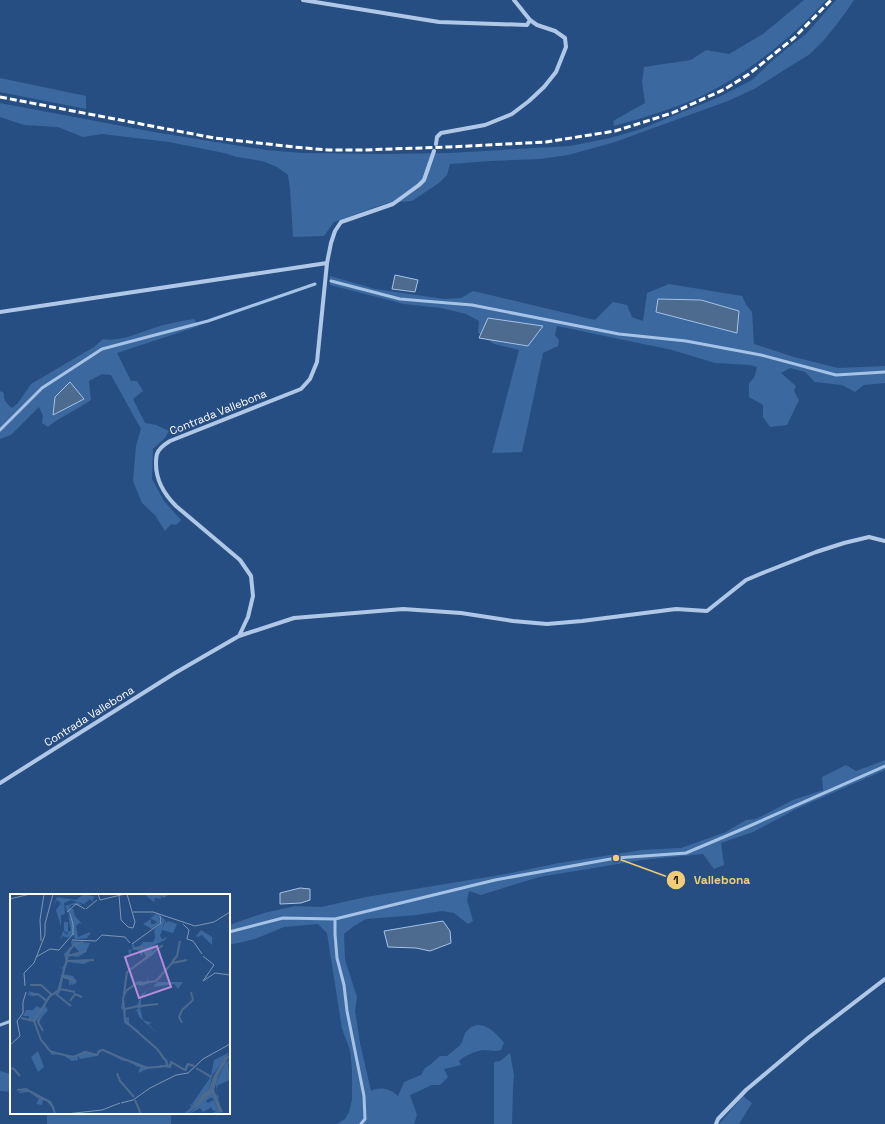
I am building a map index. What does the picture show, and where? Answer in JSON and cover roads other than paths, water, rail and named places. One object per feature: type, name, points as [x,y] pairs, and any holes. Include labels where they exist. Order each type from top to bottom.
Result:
[{"type":"street","points":[[303,0],[439,22],[527,25],[530,20]]},
{"type":"street","points":[[436,144],[437,137],[441,133],[485,125],[512,114],[534,96],[556,72],[566,47],[565,38],[555,31],[537,25],[530,20],[514,0]]},
{"type":"street","name":"Contrada Vallebona","points":[[0,783],[142,694],[239,636],[248,617],[254,596],[251,576],[240,560],[166,496],[159,482],[156,469],[156,455],[162,447],[170,441],[301,389],[310,379],[317,362],[327,263],[335,230],[341,222],[393,204],[419,185],[424,180],[434,151]]},
{"type":"street","points":[[0,312],[327,263]]},
{"type":"street","points":[[239,636],[294,618],[403,610],[461,613],[513,621],[547,624],[676,609],[707,611],[746,580],[765,572],[816,552],[844,543],[869,537],[885,541]]},
{"type":"street","points":[[716,1124],[746,1090],[808,1038],[885,980]]},
{"type":"waterway","points":[[331,281],[400,299],[472,305],[619,334],[686,341],[761,355],[836,375],[885,372]]},
{"type":"waterway","points":[[0,430],[42,388],[102,349],[208,321],[315,284]]},
{"type":"waterway","points":[[230,932],[283,918],[335,919],[495,880],[616,858],[686,853],[885,766]]},
{"type":"waterway","points":[[335,919],[337,958],[344,985],[347,1011],[364,1096],[365,1119],[361,1124]]},
{"type":"waterway","points":[[0,1025],[10,1021]]},
{"type":"railway","points":[[0,97],[214,138],[328,150],[449,147],[546,142],[615,131],[672,113],[725,89],[749,74],[794,38],[831,0]]},
{"type":"place","name":"Vallebona","points":[[616,858]]}]
